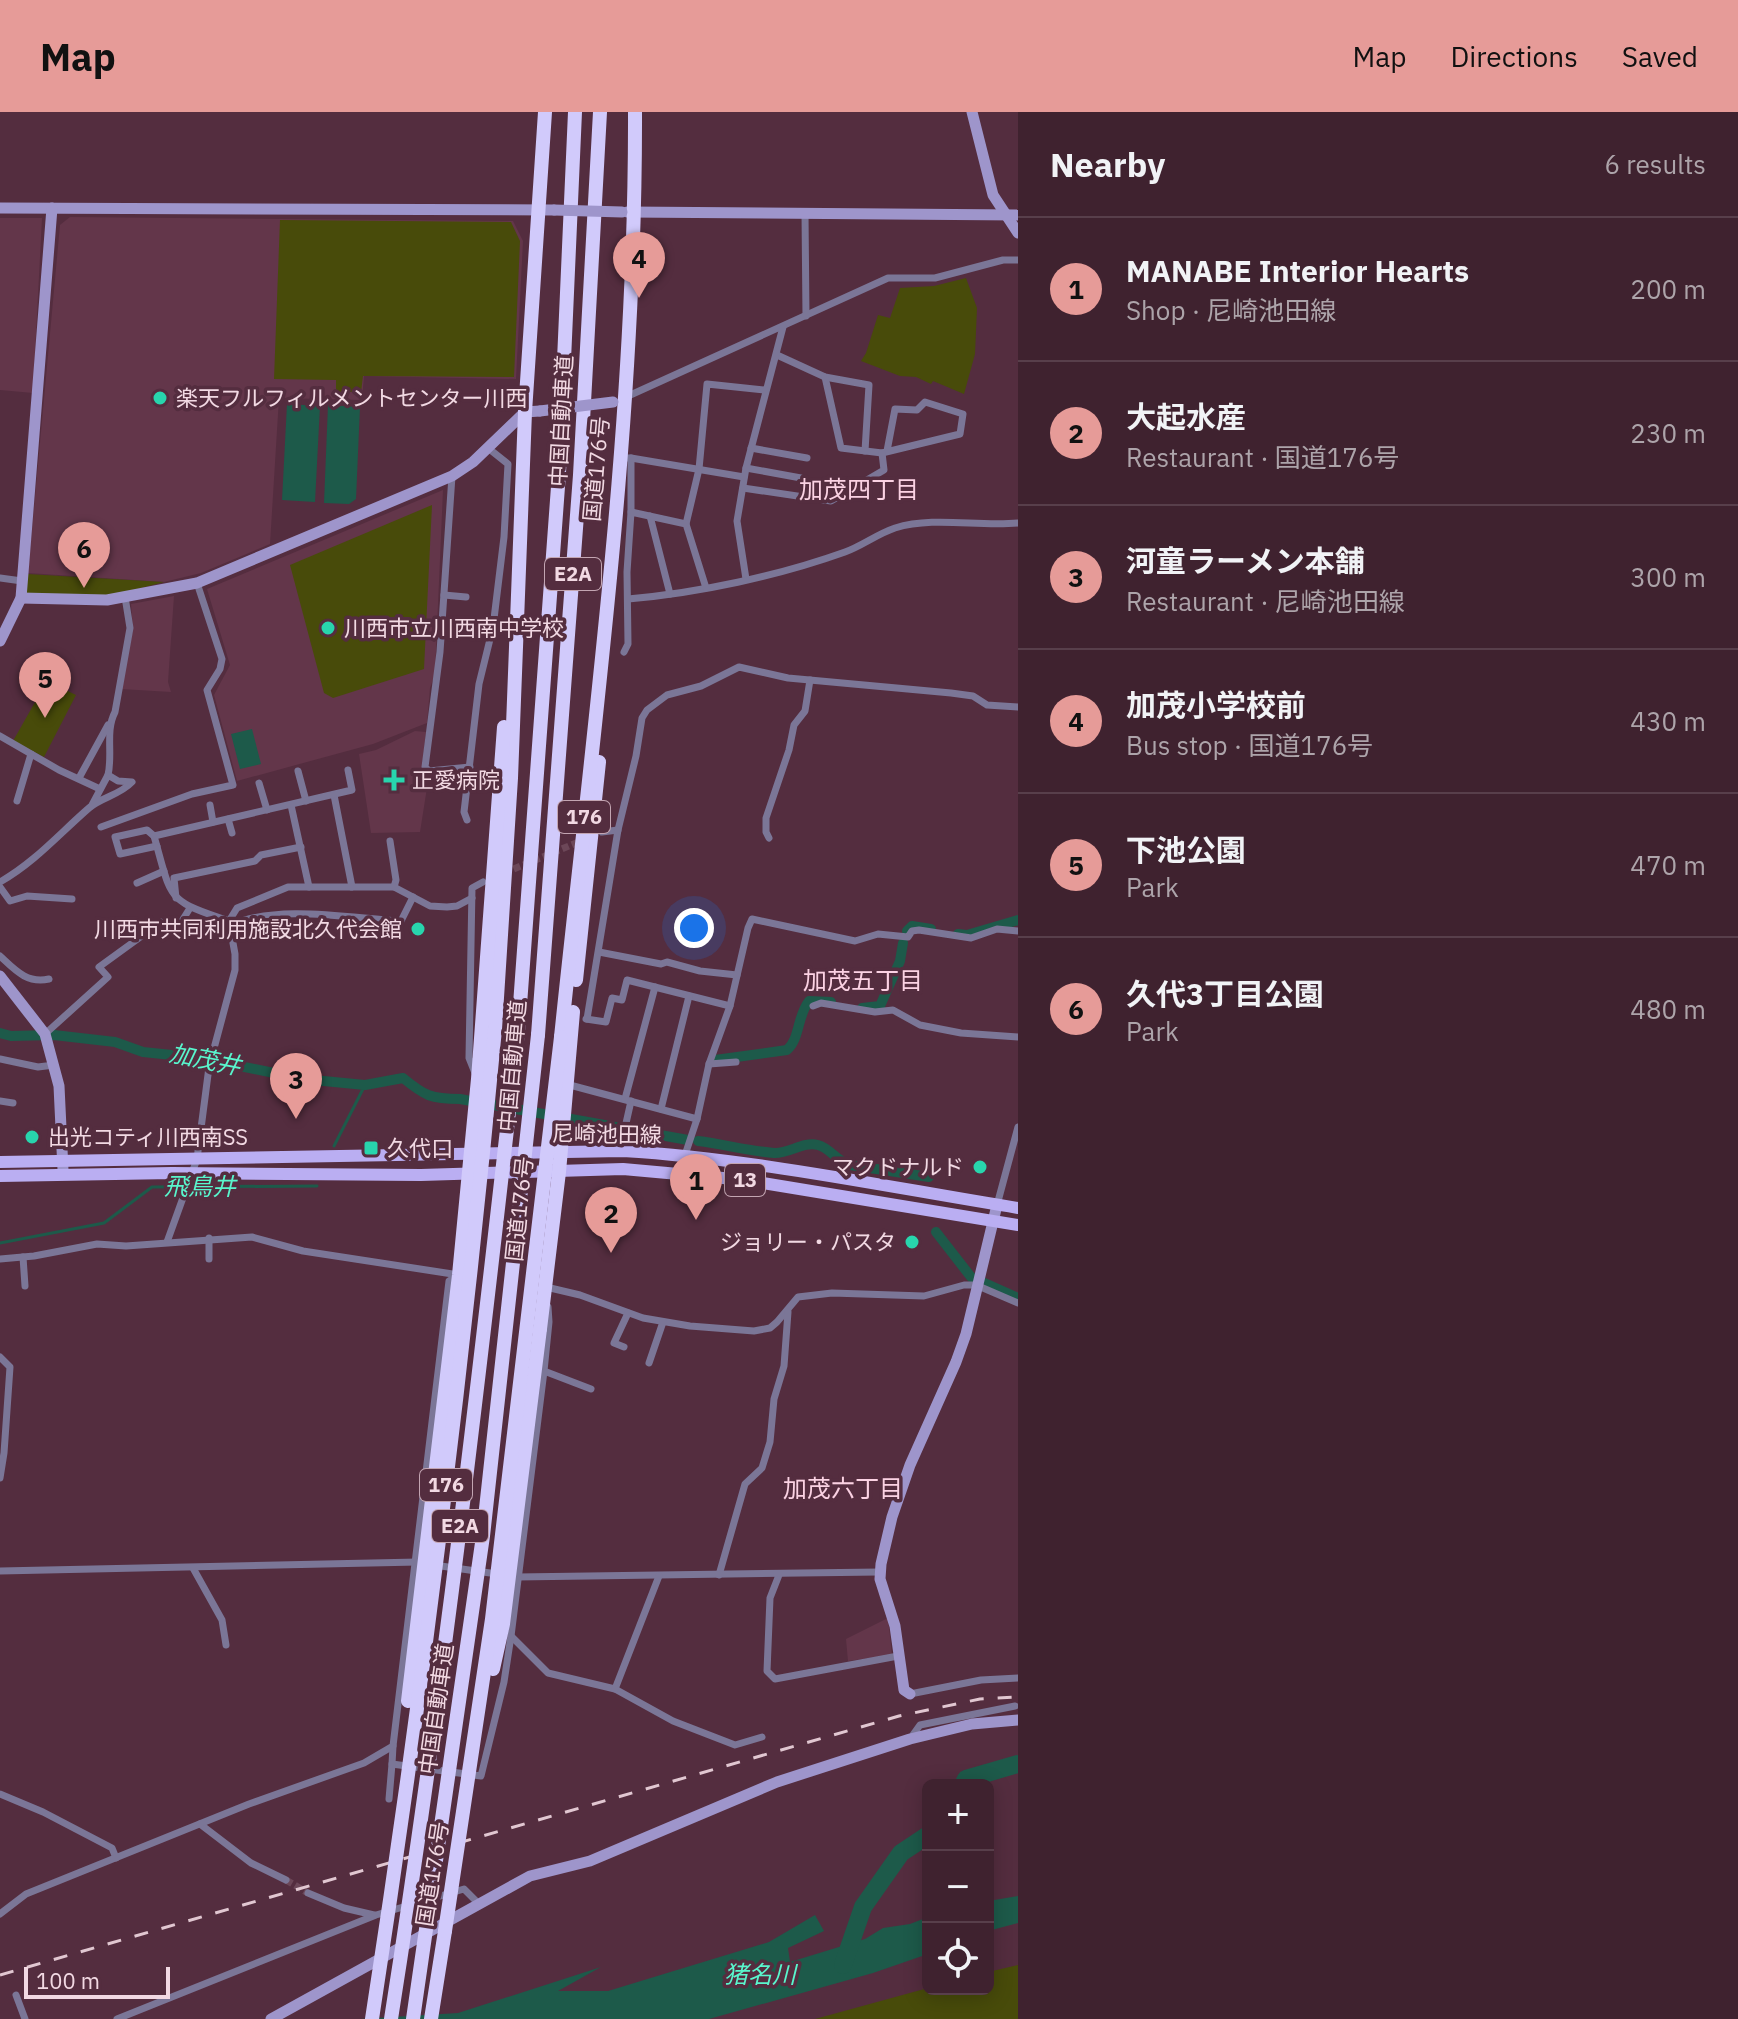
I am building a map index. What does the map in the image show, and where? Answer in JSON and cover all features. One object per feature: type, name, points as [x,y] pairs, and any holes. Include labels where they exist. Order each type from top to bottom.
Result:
[{"type":"highway","name":"国道176号","points":[[372,2019],[401,1827],[451,1448],[495,1029],[511,778],[517,591],[532,412],[538,210],[545,112]]},
{"type":"highway","name":"中国自動車道","points":[[391,2019],[430,1766],[518,1032],[559,473],[575,112]]},
{"type":"highway","name":"中国自動車道","points":[[413,2019],[486,1511],[538,1035],[580,475],[600,112]]},
{"type":"highway","name":"国道176号","points":[[431,2019],[466,1800],[516,1432],[625,458],[618,400],[635,112]]},
{"type":"highway","points":[[401,1827],[409,1693],[471,1154],[492,911],[498,790],[517,591]]},
{"type":"highway","points":[[466,1800],[503,1624],[546,1287],[566,1084],[580,1018],[608,598]]},
{"type":"main road","name":"尼崎池田線","points":[[0,1176],[63,1169],[107,1159],[623,1151],[685,1155],[1018,1208]]},
{"type":"main road","name":"尼崎池田線","points":[[0,1162],[63,1169],[192,1173],[469,1173],[623,1169],[683,1173],[1018,1225]]},
{"type":"street","points":[[972,112],[993,195],[1018,233]]},
{"type":"street","points":[[0,208],[1018,215]]},
{"type":"street","points":[[0,641],[21,598],[52,208]]},
{"type":"street","points":[[805,213],[806,316]]},
{"type":"street","points":[[21,598],[107,600],[197,583],[452,476],[532,412],[618,400],[888,278],[935,278],[1003,260],[1018,260]]},
{"type":"street","points":[[746,579],[737,521],[745,472],[783,327]]},
{"type":"street","points":[[777,355],[825,377],[869,385],[865,451]]},
{"type":"street","points":[[743,488],[831,501],[884,470],[884,452],[895,409],[917,410],[925,402],[963,414],[960,434],[884,452],[841,448],[825,377]]},
{"type":"street","points":[[706,588],[686,524],[699,469],[707,384],[765,390]]},
{"type":"street","points":[[467,820],[464,812],[479,684],[493,627],[504,537],[508,464],[488,448]]},
{"type":"street","points":[[751,448],[807,458]]},
{"type":"street","points":[[624,652],[628,644],[631,512],[625,458],[699,469],[801,478]]},
{"type":"street","points":[[452,476],[442,628],[425,767],[429,771],[470,767]]},
{"type":"street","points":[[631,512],[686,524]]},
{"type":"street","points":[[650,516],[670,594]]},
{"type":"street","points":[[628,599],[746,579],[849,551],[896,528],[927,522],[1018,523]]},
{"type":"street","points":[[0,578],[22,581]]},
{"type":"street","points":[[101,827],[192,794],[233,785],[207,690],[220,669],[222,659],[197,583]]},
{"type":"street","points":[[444,595],[466,597]]},
{"type":"street","points":[[79,778],[115,712],[130,628],[125,597]]},
{"type":"street","points":[[442,628],[462,629]]},
{"type":"street","points":[[730,1006],[627,980],[622,1000],[612,998],[606,1022],[580,1018],[599,952],[618,830],[642,718],[647,710],[667,695],[701,686],[739,667],[810,680],[973,696],[987,705],[1018,707]]},
{"type":"street","points":[[769,838],[766,818],[789,750],[794,725],[805,711],[810,680]]},
{"type":"street","points":[[635,716],[641,730]]},
{"type":"street","points":[[10,901],[0,884],[39,856],[92,805],[108,775],[109,723]]},
{"type":"street","points":[[0,736],[100,789]]},
{"type":"street","points":[[17,801],[31,754]]},
{"type":"street","points":[[154,836],[356,789],[348,770]]},
{"type":"street","points":[[298,771],[306,801]]},
{"type":"street","points":[[92,805],[124,791],[132,782],[118,781],[108,775]]},
{"type":"street","points":[[259,783],[267,810]]},
{"type":"street","points":[[334,795],[343,856],[352,887]]},
{"type":"street","points":[[210,805],[213,822]]},
{"type":"street","points":[[291,805],[309,887]]},
{"type":"street","points":[[228,819],[232,833]]},
{"type":"street","points":[[157,846],[120,854],[115,837],[147,830],[154,836],[157,846],[164,871],[170,891],[176,898],[190,908],[230,923],[251,916],[289,914],[401,921],[413,897]]},
{"type":"street","points":[[602,832],[618,830]]},
{"type":"street","points":[[390,841],[396,880],[394,887]]},
{"type":"street","points":[[176,898],[174,878],[255,861],[261,855],[301,847]]},
{"type":"street","points":[[137,883],[164,871]]},
{"type":"street","points":[[478,1079],[469,1058],[472,888],[483,882]]},
{"type":"street","points":[[167,1242],[197,1159],[209,1067],[235,970],[230,923],[237,908],[288,887],[394,887],[430,906],[457,906],[472,898]]},
{"type":"street","points":[[0,904],[27,896],[72,899]]},
{"type":"street","points":[[45,1034],[108,977],[99,967],[161,922],[169,927],[172,923],[180,924],[190,908]]},
{"type":"street","points":[[685,1155],[697,1119],[709,1064],[730,1006],[752,919],[855,941],[878,934],[908,937],[912,931],[919,930],[971,938],[997,929],[1018,931]]},
{"type":"street","points":[[599,952],[737,975]]},
{"type":"street","points":[[0,956],[27,979],[38,982],[49,979]]},
{"type":"street","points":[[0,976],[45,1034],[59,1086],[63,1169]]},
{"type":"street","points":[[623,1151],[628,1100],[655,987]]},
{"type":"street","points":[[661,1109],[689,996]]},
{"type":"street","points":[[813,1006],[821,1003],[875,1012],[893,1010],[920,1025],[961,1033],[1018,1037]]},
{"type":"street","points":[[0,1059],[38,1067],[54,1065]]},
{"type":"street","points":[[709,1064],[736,1062]]},
{"type":"street","points":[[566,1084],[697,1119]]},
{"type":"street","points":[[0,1101],[13,1103]]},
{"type":"street","points":[[1018,1127],[966,1334],[910,1465],[892,1517],[879,1572],[895,1626],[904,1690],[910,1694],[981,1680],[1018,1678]]},
{"type":"street","points":[[0,1259],[97,1244],[126,1246],[252,1237],[303,1251],[459,1275]]},
{"type":"street","points":[[209,1238],[209,1259]]},
{"type":"street","points":[[23,1257],[25,1286]]},
{"type":"street","points":[[389,1799],[449,1281],[459,1275]]},
{"type":"street","points":[[392,1764],[481,1776],[504,1682],[511,1636],[549,1322],[546,1287],[663,1322],[705,1328],[762,1330],[777,1322],[798,1297],[881,1293],[924,1296],[964,1285],[976,1285],[1018,1303]]},
{"type":"street","points":[[719,1575],[745,1484],[762,1468],[770,1442],[774,1399],[784,1366],[788,1311]]},
{"type":"street","points":[[624,1347],[614,1343],[628,1313]]},
{"type":"street","points":[[649,1363],[663,1322]]},
{"type":"street","points":[[0,1357],[10,1367],[0,1478]]},
{"type":"street","points":[[544,1371],[591,1389]]},
{"type":"street","points":[[0,1571],[415,1562],[518,1577],[879,1572]]},
{"type":"street","points":[[193,1568],[222,1620],[226,1645]]},
{"type":"street","points":[[779,1575],[770,1598],[767,1656],[767,1671],[775,1679],[898,1656]]},
{"type":"street","points":[[615,1689],[659,1576]]},
{"type":"street","points":[[511,1636],[548,1673],[615,1689],[673,1721],[735,1745],[762,1737]]},
{"type":"street","points":[[910,1739],[920,1725],[1015,1706]]},
{"type":"street","points":[[271,2019],[530,1876],[590,1861],[777,1782],[910,1739],[972,1724],[1018,1720]]},
{"type":"street","points":[[0,1914],[26,1894],[364,1763],[393,1746]]},
{"type":"street","points":[[0,1794],[43,1812],[112,1848],[116,1858]]},
{"type":"street","points":[[200,1824],[251,1863],[286,1880]]},
{"type":"street","points":[[117,2019],[376,1915],[464,1889],[478,1903]]},
{"type":"street","points":[[308,1893],[344,1908],[376,1915]]},
{"type":"street","points":[[16,1995],[25,2019]]},
{"type":"shaded area","points":[[70,217],[513,221],[523,241],[516,379],[364,376],[362,400],[279,398],[270,544],[201,573],[164,582],[28,573],[60,225]]},
{"type":"shaded area","points":[[0,218],[42,218],[33,393],[0,390]]},
{"type":"shaded area","points":[[280,220],[511,222],[520,241],[514,377],[363,376],[361,392],[336,392],[336,380],[274,379]]},
{"type":"shaded area","points":[[966,278],[977,308],[975,354],[964,394],[933,381],[931,384],[916,377],[900,376],[861,361],[878,315],[890,318],[900,288],[934,286]]},
{"type":"shaded area","name":"川西市立川西南中学校","points":[[443,490],[435,674],[430,688],[427,723],[373,744],[237,781],[214,695],[230,665],[207,589]]},
{"type":"shaded area","points":[[432,505],[424,669],[333,698],[324,693],[290,565]]},
{"type":"shaded area","points":[[27,574],[164,582],[107,597],[26,594]]},
{"type":"shaded area","points":[[174,596],[168,682],[171,692],[121,689],[133,630],[131,604]]},
{"type":"shaded area","points":[[47,681],[76,695],[44,757],[13,741]]},
{"type":"shaded area","points":[[415,731],[426,732],[422,768],[429,775],[420,832],[371,833],[359,754],[376,750]]},
{"type":"shaded area","points":[[888,1618],[892,1655],[848,1661],[846,1639]]},
{"type":"shaded area","points":[[1018,1965],[1018,2019],[815,2019],[922,1990],[922,1995],[994,1995],[994,1971]]},
{"type":"water","points":[[287,404],[320,406],[315,502],[282,500]]},
{"type":"water","points":[[328,405],[360,407],[356,499],[349,504],[324,503]]},
{"type":"water","points":[[252,729],[261,764],[240,769],[231,734]]},
{"type":"water","points":[[1018,1896],[1018,1923],[994,1929],[994,1900]]},
{"type":"water","name":"猪名川","points":[[815,1915],[824,1931],[788,1948],[790,1962],[865,1939],[883,1928],[922,1919],[922,1956],[709,2019],[360,2019],[458,2013],[601,1967],[558,1991],[608,1991],[769,1942]]},
{"type":"waterway","name":"加茂井","points":[[958,934],[967,935],[1018,920]]},
{"type":"waterway","name":"加茂井","points":[[907,931],[912,926],[931,929]]},
{"type":"waterway","name":"加茂井","points":[[862,1008],[880,1006],[900,961],[903,943]]},
{"type":"waterway","name":"加茂井","points":[[715,1060],[787,1050],[809,1001],[831,1002]]},
{"type":"waterway","name":"加茂井","points":[[0,1033],[115,1042],[143,1052],[201,1058],[303,1079],[365,1085],[403,1078],[423,1093],[435,1097],[688,1140]]},
{"type":"waterway","name":"飛鳥井","points":[[334,1146],[365,1085]]},
{"type":"waterway","name":"加茂井","points":[[698,1141],[774,1153],[812,1144],[850,1165],[929,1177]]},
{"type":"waterway","name":"飛鳥井","points":[[0,1243],[104,1223],[152,1187],[317,1186]]},
{"type":"waterway","name":"加茂井","points":[[936,1232],[971,1277],[1018,1298]]},
{"type":"waterway","points":[[966,1779],[1018,1764]]},
{"type":"waterway","points":[[843,1965],[863,1907],[901,1853],[922,1839]]},
{"type":"tunnel","points":[[504,873],[581,841]]},
{"type":"tunnel","points":[[286,1880],[308,1893]]},
{"type":"railway","points":[[0,1975],[899,1716],[980,1699],[1018,1697]]},
{"type":"place","name":"加茂小学校前","points":[[639,298]]},
{"type":"place","name":"楽天フルフィルメントセンター川西","points":[[160,398]]},
{"type":"place","name":"久代3丁目公園","points":[[84,588]]},
{"type":"place","name":"川西市立川西南中学校","points":[[328,628]]},
{"type":"place","name":"下池公園","points":[[45,718]]},
{"type":"place","name":"正愛病院","points":[[394,780]]},
{"type":"place","name":"川西市共同利用施設北久代会館","points":[[418,929]]},
{"type":"place","name":"河童ラーメン本舗","points":[[296,1119]]},
{"type":"place","name":"出光コティ川西南SS","points":[[32,1137]]},
{"type":"place","name":"久代口","points":[[371,1148]]},
{"type":"place","name":"マクドナルド","points":[[980,1167]]},
{"type":"place","name":"MANABE Interior Hearts","points":[[696,1220]]},
{"type":"place","name":"ジョリー・パスタ","points":[[912,1242]]},
{"type":"place","name":"大起水産","points":[[611,1253]]},
{"type":"district","name":"加茂四丁目","points":[[859,490]]},
{"type":"district","name":"加茂五丁目","points":[[863,981]]},
{"type":"district","name":"加茂六丁目","points":[[843,1489]]}]
